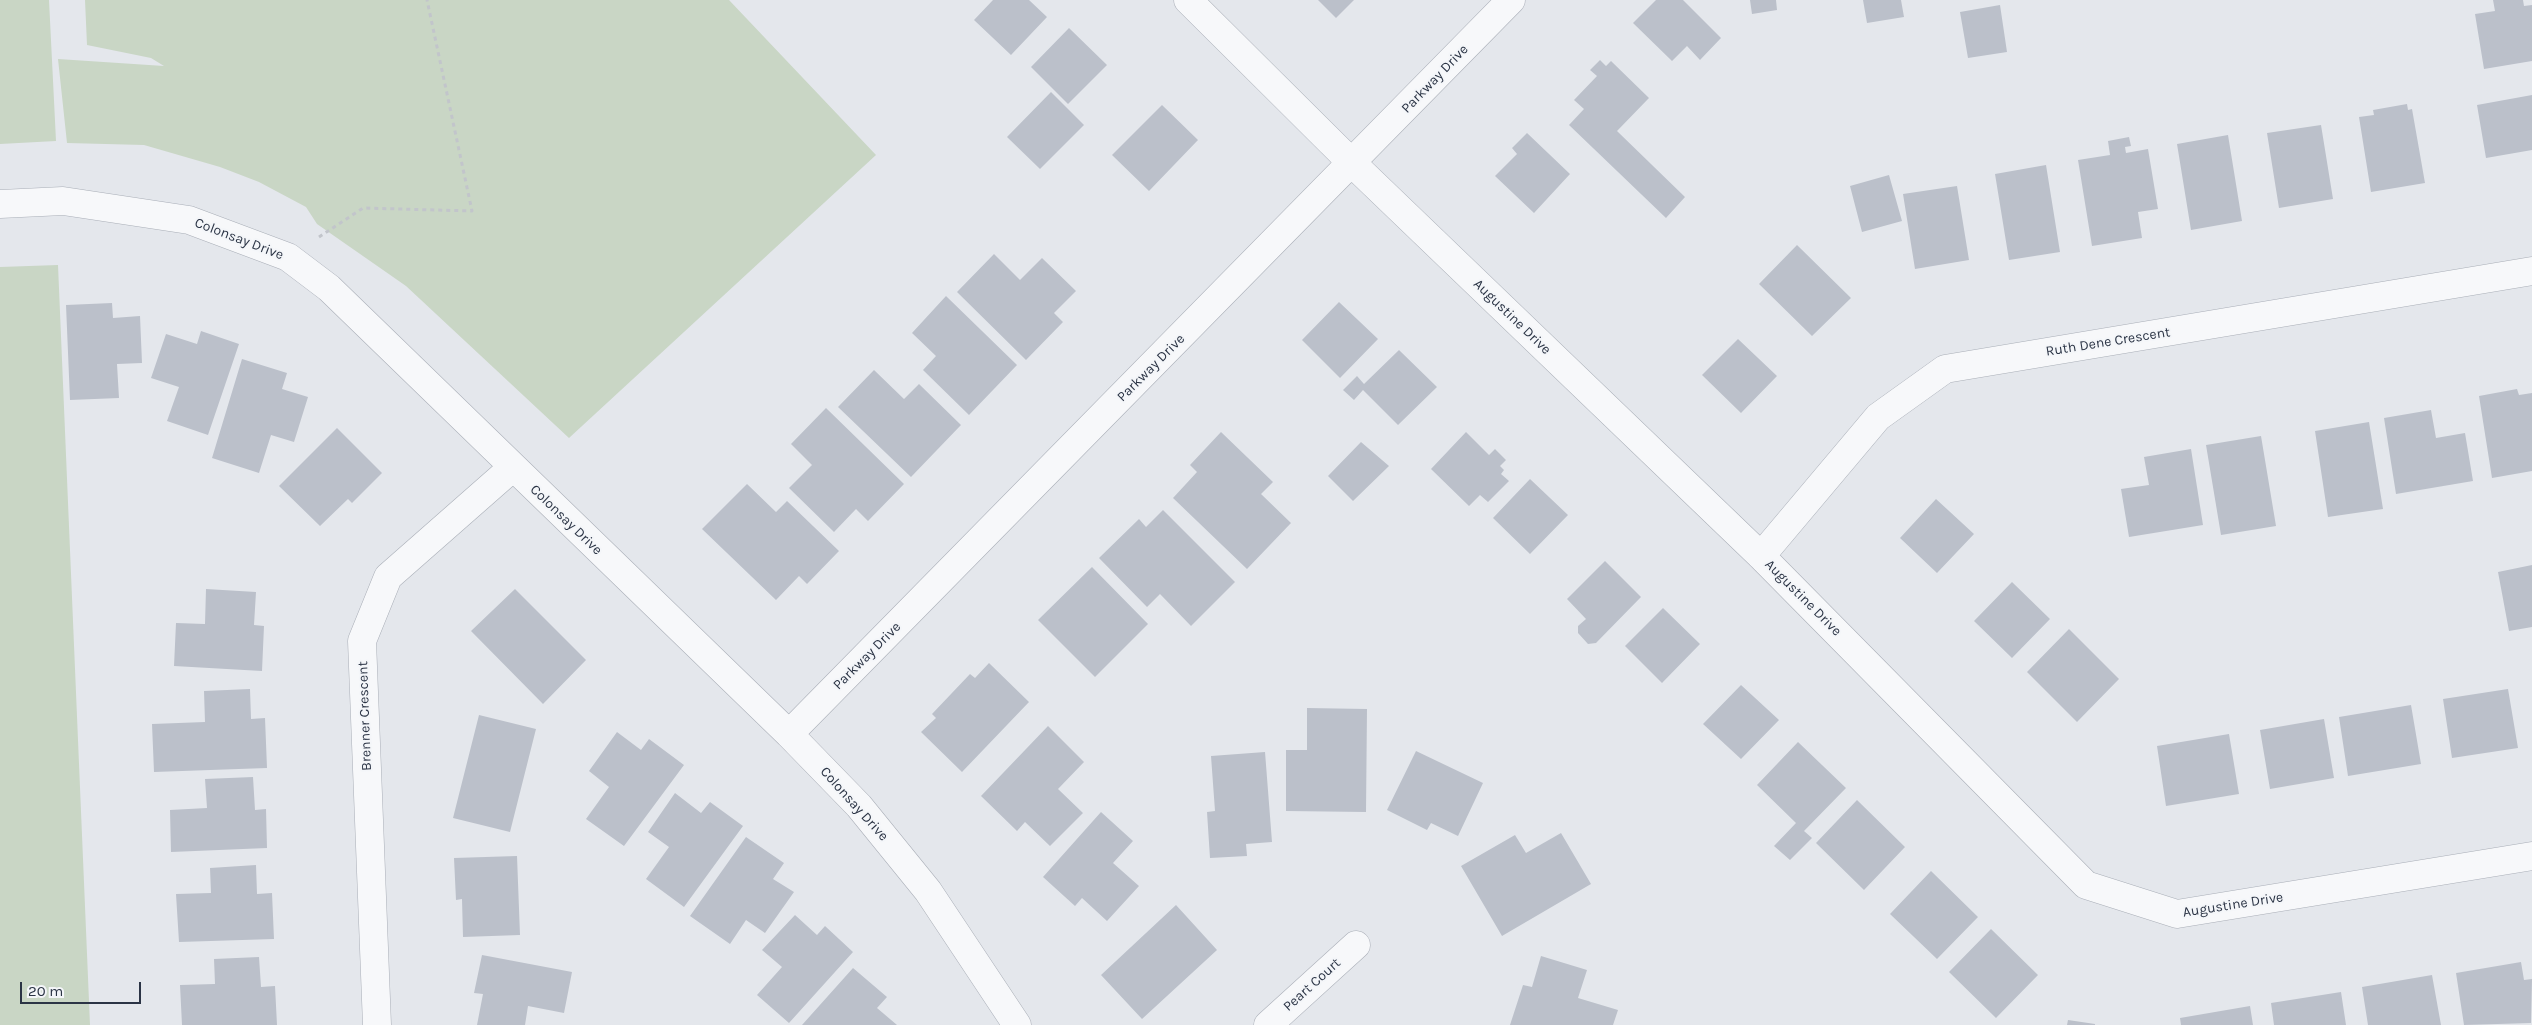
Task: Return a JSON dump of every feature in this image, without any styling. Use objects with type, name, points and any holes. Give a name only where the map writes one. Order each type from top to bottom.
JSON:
[{"type":"street","name":"Augustine Drive","points":[[1188,0],[1352,163],[1762,556],[2086,885],[2177,914],[2532,856]]},
{"type":"street","name":"Parkway Drive","points":[[790,734],[1511,0]]},
{"type":"street","name":"Colonsay Drive","points":[[0,204],[63,201],[189,220],[288,257],[329,288],[512,468],[790,734],[858,806],[928,891],[1017,1025]]},
{"type":"street","name":"Ruth Dene Crescent","points":[[1762,556],[1878,417],[1946,368],[2532,271]]},
{"type":"street","name":"Brenner Crescent","points":[[376,1025],[362,641],[388,577],[512,468]]},
{"type":"street","name":"Peart Court","points":[[1268,1025],[1356,945]]},
{"type":"path","points":[[288,257],[364,208],[472,211],[427,0]]},
{"type":"green space","points":[[0,0],[49,0],[56,141],[0,144]]},
{"type":"green space","points":[[85,0],[729,0],[876,155],[569,438],[406,286],[317,224],[306,207],[259,182],[220,167],[144,145],[67,143],[58,59],[164,66],[151,58],[87,45]]},
{"type":"green space","points":[[58,265],[90,1025],[0,1025],[0,267]]},
{"type":"building","points":[[993,0],[1029,0],[1047,17],[1011,55],[974,20]]},
{"type":"building","points":[[1318,0],[1354,0],[1336,18]]},
{"type":"building","points":[[1656,0],[1683,0],[1721,38],[1700,60],[1687,46],[1672,61],[1633,23]]},
{"type":"building","points":[[1750,0],[1776,0],[1777,10],[1752,14]]},
{"type":"building","points":[[1863,0],[1901,0],[1904,17],[1867,23]]},
{"type":"building","points":[[2493,0],[2523,0],[2524,6],[2532,5],[2532,61],[2484,69],[2475,14],[2495,11]]},
{"type":"building","points":[[2000,5],[2007,52],[1968,58],[1960,12]]},
{"type":"building","points":[[1069,28],[1107,65],[1068,104],[1031,67]]},
{"type":"building","points":[[1600,60],[1606,66],[1611,61],[1649,98],[1617,131],[1685,197],[1666,218],[1569,125],[1584,109],[1574,100],[1597,76],[1590,70]]},
{"type":"building","points":[[1051,92],[1084,125],[1040,169],[1007,137]]},
{"type":"building","points":[[2532,95],[2532,150],[2486,158],[2477,105]]},
{"type":"building","points":[[2407,104],[2408,110],[2412,109],[2425,183],[2371,192],[2359,117],[2374,115],[2373,110]]},
{"type":"building","points":[[1162,105],[1198,140],[1149,191],[1112,155]]},
{"type":"building","points":[[2321,125],[2333,199],[2279,208],[2267,133]]},
{"type":"building","points":[[1527,133],[1570,174],[1534,213],[1495,176],[1517,154],[1512,148]]},
{"type":"building","points":[[2228,135],[2242,221],[2191,230],[2177,144]]},
{"type":"building","points":[[2129,137],[2131,146],[2125,147],[2126,153],[2148,149],[2158,209],[2138,212],[2142,238],[2092,246],[2078,160],[2110,155],[2108,141]]},
{"type":"building","points":[[2046,165],[2060,252],[2009,260],[1995,174]]},
{"type":"building","points":[[1889,175],[1902,221],[1862,232],[1850,186]]},
{"type":"building","points":[[1957,186],[1969,260],[1915,269],[1903,194]]},
{"type":"building","points":[[1797,245],[1851,298],[1812,336],[1759,284]]},
{"type":"building","points":[[994,254],[1020,280],[1042,258],[1076,291],[1054,313],[1063,322],[1026,360],[957,292]]},
{"type":"building","points":[[946,296],[1017,365],[969,415],[923,370],[936,356],[912,333]]},
{"type":"building","points":[[1339,302],[1378,339],[1340,378],[1302,340]]},
{"type":"building","points":[[112,303],[113,318],[140,316],[142,363],[117,364],[119,398],[70,400],[66,305]]},
{"type":"building","points":[[201,331],[239,344],[208,435],[167,421],[179,387],[151,378],[166,334],[197,344]]},
{"type":"building","points":[[1738,339],[1777,376],[1741,413],[1702,375]]},
{"type":"building","points":[[1399,350],[1437,387],[1398,425],[1363,390],[1354,400],[1343,390],[1357,376],[1364,384]]},
{"type":"building","points":[[242,359],[287,373],[282,389],[308,397],[294,442],[271,435],[259,473],[212,458]]},
{"type":"building","points":[[874,370],[904,399],[919,384],[961,425],[911,477],[838,407]]},
{"type":"building","points":[[2517,389],[2519,395],[2532,393],[2532,471],[2492,478],[2479,396]]},
{"type":"building","points":[[826,408],[904,484],[868,521],[856,509],[834,532],[789,488],[812,465],[791,444]]},
{"type":"building","points":[[2431,410],[2436,438],[2465,433],[2473,481],[2396,494],[2384,418]]},
{"type":"building","points":[[2369,422],[2383,509],[2328,517],[2315,431]]},
{"type":"building","points":[[337,428],[382,473],[352,503],[348,499],[320,526],[279,486]]},
{"type":"building","points":[[1221,432],[1273,482],[1261,494],[1291,523],[1247,569],[1173,498],[1197,472],[1190,465]]},
{"type":"building","points":[[1466,432],[1489,455],[1495,449],[1506,460],[1500,466],[1504,470],[1501,474],[1509,481],[1488,502],[1480,495],[1469,506],[1431,469]]},
{"type":"building","points":[[2261,436],[2276,526],[2221,535],[2206,445]]},
{"type":"building","points":[[1361,442],[1389,466],[1353,501],[1328,476]]},
{"type":"building","points":[[2191,449],[2203,525],[2129,537],[2121,489],[2149,485],[2144,457]]},
{"type":"building","points":[[1530,479],[1568,515],[1530,554],[1493,518]]},
{"type":"building","points":[[747,484],[776,512],[787,501],[839,551],[807,584],[799,576],[776,600],[702,529]]},
{"type":"building","points":[[1936,499],[1974,534],[1937,573],[1900,538]]},
{"type":"building","points":[[1163,510],[1235,582],[1191,626],[1160,594],[1147,607],[1099,558],[1139,519],[1146,527]]},
{"type":"building","points":[[1605,561],[1641,597],[1596,643],[1588,644],[1578,633],[1578,626],[1586,619],[1567,599]]},
{"type":"building","points":[[2532,565],[2532,627],[2509,631],[2498,572]]},
{"type":"building","points":[[1092,567],[1148,624],[1095,677],[1038,620]]},
{"type":"building","points":[[2012,582],[2050,619],[2012,658],[1974,621]]},
{"type":"building","points":[[206,589],[256,592],[254,625],[264,626],[262,671],[174,666],[176,623],[205,624]]},
{"type":"building","points":[[515,589],[586,660],[543,704],[471,631]]},
{"type":"building","points":[[1663,608],[1700,644],[1662,683],[1625,646]]},
{"type":"building","points":[[2069,629],[2119,679],[2077,722],[2027,672]]},
{"type":"building","points":[[989,663],[1029,702],[962,772],[921,732],[936,718],[932,714],[970,674],[975,678]]},
{"type":"building","points":[[1741,685],[1779,720],[1741,759],[1703,724]]},
{"type":"building","points":[[250,689],[251,719],[265,718],[267,768],[154,772],[152,724],[205,722],[204,691]]},
{"type":"building","points":[[2508,689],[2518,748],[2452,758],[2443,699]]},
{"type":"building","points":[[2411,705],[2421,764],[2348,776],[2339,717]]},
{"type":"building","points":[[1307,708],[1367,709],[1366,812],[1286,811],[1286,750],[1307,750]]},
{"type":"building","points":[[479,715],[536,729],[510,832],[453,818]]},
{"type":"building","points":[[2324,719],[2334,778],[2270,789],[2260,730]]},
{"type":"building","points":[[1048,726],[1084,762],[1058,789],[1083,813],[1050,846],[1025,822],[1017,831],[981,796]]},
{"type":"building","points":[[617,732],[641,750],[649,739],[684,765],[624,846],[586,819],[609,787],[589,771]]},
{"type":"building","points":[[2229,734],[2239,794],[2166,806],[2157,746]]},
{"type":"building","points":[[1798,742],[1846,788],[1804,831],[1812,838],[1790,860],[1774,846],[1796,823],[1757,785]]},
{"type":"building","points":[[1416,751],[1483,783],[1458,836],[1431,823],[1427,830],[1387,810]]},
{"type":"building","points":[[1265,752],[1272,842],[1246,844],[1247,856],[1210,858],[1207,812],[1215,811],[1211,756]]},
{"type":"building","points":[[253,777],[255,810],[266,809],[267,848],[171,852],[170,810],[207,808],[205,779]]},
{"type":"building","points":[[675,793],[701,813],[710,802],[743,826],[684,907],[646,879],[669,847],[648,832]]},
{"type":"building","points":[[1857,800],[1905,847],[1864,890],[1816,843]]},
{"type":"building","points":[[1101,812],[1133,841],[1113,863],[1139,886],[1107,921],[1082,898],[1075,906],[1043,877]]},
{"type":"building","points":[[1561,833],[1591,884],[1502,936],[1461,866],[1515,835],[1526,853]]},
{"type":"building","points":[[746,837],[784,863],[773,879],[794,892],[765,933],[746,920],[730,944],[690,916]]},
{"type":"building","points":[[517,856],[520,935],[463,937],[462,899],[456,900],[454,858]]},
{"type":"building","points":[[256,865],[257,894],[272,893],[274,939],[179,942],[176,894],[211,893],[210,868]]},
{"type":"building","points":[[1931,871],[1978,917],[1937,959],[1890,914]]},
{"type":"building","points":[[1176,905],[1217,950],[1142,1019],[1101,975]]},
{"type":"building","points":[[795,915],[817,935],[825,926],[853,952],[789,1023],[757,995],[782,967],[762,950]]},
{"type":"building","points":[[1991,929],[2038,975],[1996,1018],[1949,972]]},
{"type":"building","points":[[482,955],[572,972],[564,1013],[528,1006],[525,1025],[477,1025],[483,994],[474,993]]},
{"type":"building","points":[[1541,956],[1587,970],[1578,998],[1618,1010],[1613,1025],[1510,1025],[1523,985],[1532,987]]},
{"type":"building","points":[[259,957],[261,987],[275,986],[277,1025],[182,1025],[180,985],[215,984],[214,959]]},
{"type":"building","points":[[2521,962],[2524,980],[2532,979],[2531,1023],[2464,1025],[2456,973]]},
{"type":"building","points":[[853,968],[887,997],[877,1008],[897,1025],[802,1025]]},
{"type":"building","points":[[2432,975],[2441,1025],[2368,1025],[2362,987]]},
{"type":"building","points":[[2341,992],[2346,1025],[2274,1025],[2271,1003]]},
{"type":"building","points":[[2250,1006],[2253,1025],[2181,1025],[2180,1018]]},
{"type":"building","points":[[2068,1020],[2095,1024],[2095,1025],[2067,1025]]}]
